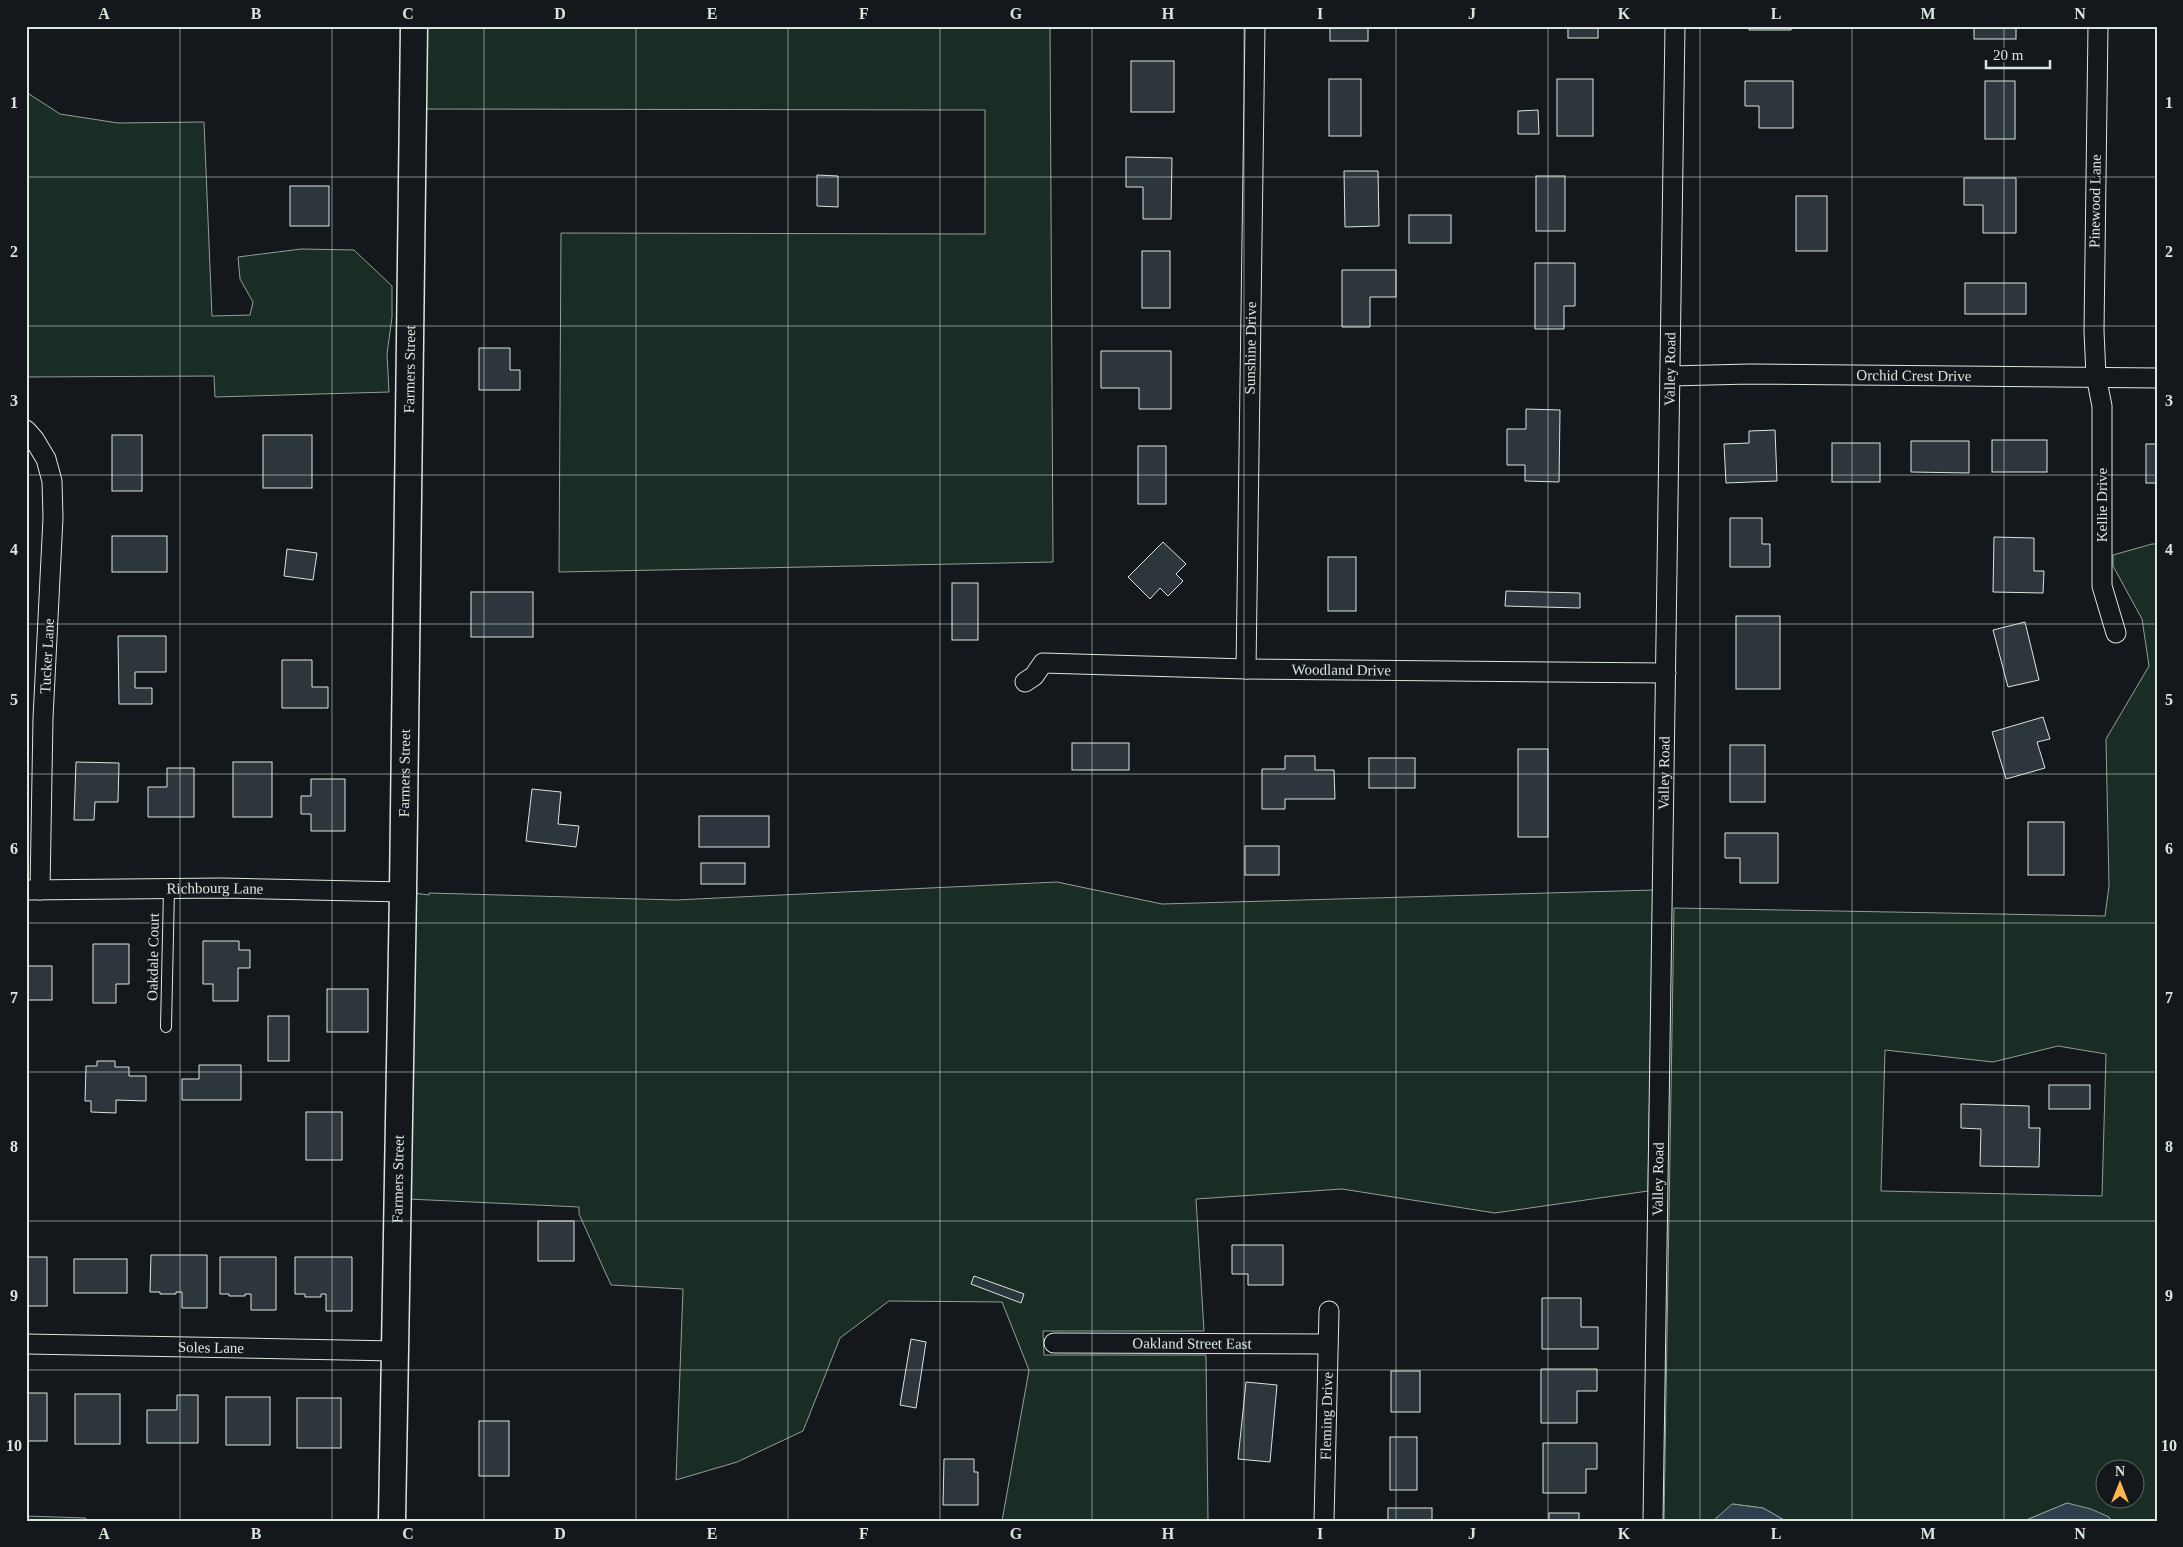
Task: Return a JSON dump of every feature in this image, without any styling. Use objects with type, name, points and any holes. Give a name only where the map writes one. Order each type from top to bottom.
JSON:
[{"type":"street","name":"Farmers Street","points":[[392,1521],[403,892],[414,26]]},
{"type":"street","name":"Sunshine Drive","points":[[1246,669],[1255,26]]},
{"type":"street","name":"Valley Road","points":[[1653,1521],[1676,26]]},
{"type":"street","name":"Pinewood Lane","points":[[2096,376],[2094,331],[2098,26]]},
{"type":"street","name":"Orchid Crest Drive","points":[[1670,376],[1750,374],[2157,378]]},
{"type":"street","name":"Kellie Drive","points":[[2096,376],[2102,406],[2102,586],[2116,633]]},
{"type":"street","name":"Tucker Lane","points":[[26,430],[46,459],[52,481],[53,518],[44,718],[33,890]]},
{"type":"street","name":"Woodland Drive","points":[[1025,682],[1034,676],[1043,663],[1054,662],[1082,666],[1246,669],[1666,673]]},
{"type":"street","name":"Richbourg Lane","points":[[33,890],[169,889],[403,892]]},
{"type":"street","name":"Fleming Drive","points":[[1324,1521],[1329,1312]]},
{"type":"street","name":"Oakland Street East","points":[[1054,1343],[1328,1344]]},
{"type":"street","name":"Soles Lane","points":[[26,1344],[395,1351]]},
{"type":"lane","name":"Oakdale Court","points":[[166,1026],[169,889]]},
{"type":"green space","points":[[425,26],[1050,26],[1053,562],[559,572],[561,233],[985,234],[985,110],[424,109]]},
{"type":"green space","points":[[26,92],[60,114],[118,123],[204,122],[212,316],[250,315],[253,302],[240,279],[238,257],[301,249],[354,250],[392,286],[392,317],[387,354],[389,392],[215,397],[214,376],[26,377]]},
{"type":"green space","points":[[2157,544],[2157,1521],[2111,1521],[2109,1517],[2067,1503],[2024,1521],[1786,1521],[1763,1508],[1733,1504],[1713,1521],[1664,1521],[1674,908],[2105,916],[2109,886],[2106,739],[2149,666],[2142,619],[2113,566],[2113,555]],"holes":[[[2058,1046],[2106,1054],[2102,1196],[1881,1191],[1885,1050],[1993,1062]]]},
{"type":"green space","points":[[1057,882],[1162,904],[1653,890],[1648,1191],[1495,1213],[1342,1189],[1196,1199],[1204,1331],[1043,1331],[1044,1355],[1206,1355],[1208,1521],[1002,1521],[1029,1370],[1002,1302],[889,1301],[840,1338],[803,1431],[737,1462],[676,1480],[683,1289],[611,1285],[579,1214],[579,1207],[408,1199],[414,893],[429,895],[429,893],[675,900]]},
{"type":"green space","points":[[26,1516],[85,1518],[89,1521],[26,1521]]},
{"type":"water","points":[[2067,1503],[2091,1509],[2109,1517],[2111,1521],[2024,1521]]},
{"type":"water","points":[[1732,1504],[1763,1508],[1786,1521],[1713,1521]]},
{"type":"building","points":[[1330,26],[1368,26],[1368,41],[1330,41]]},
{"type":"building","points":[[1568,26],[1598,26],[1598,38],[1568,38]]},
{"type":"building","points":[[1749,26],[1792,26],[1791,30],[1749,30]]},
{"type":"building","points":[[1974,26],[2016,26],[2016,39],[1974,39]]},
{"type":"building","points":[[1131,61],[1174,61],[1174,112],[1131,112]]},
{"type":"building","points":[[1329,79],[1361,79],[1361,136],[1329,136]]},
{"type":"building","points":[[1557,79],[1593,79],[1593,136],[1557,136]]},
{"type":"building","points":[[1745,81],[1793,81],[1793,128],[1759,128],[1759,106],[1745,106]]},
{"type":"building","points":[[1985,81],[2015,81],[2015,139],[1985,139]]},
{"type":"building","points":[[1538,110],[1539,134],[1518,134],[1518,111]]},
{"type":"building","points":[[1126,157],[1172,158],[1171,219],[1143,219],[1143,187],[1126,187]]},
{"type":"building","points":[[1344,171],[1378,171],[1379,226],[1345,227]]},
{"type":"building","points":[[817,175],[838,176],[838,207],[817,206]]},
{"type":"building","points":[[1536,176],[1565,176],[1565,231],[1536,231]]},
{"type":"building","points":[[1964,178],[2016,178],[2016,233],[1983,233],[1983,205],[1964,205]]},
{"type":"building","points":[[290,186],[329,186],[329,226],[290,226]]},
{"type":"building","points":[[1796,196],[1827,196],[1827,251],[1796,251]]},
{"type":"building","points":[[1409,215],[1451,215],[1451,243],[1409,243]]},
{"type":"building","points":[[1142,251],[1170,251],[1170,308],[1142,308]]},
{"type":"building","points":[[1535,263],[1575,263],[1575,306],[1564,306],[1564,329],[1535,329]]},
{"type":"building","points":[[1342,270],[1396,270],[1396,297],[1370,297],[1370,327],[1342,327]]},
{"type":"building","points":[[1965,283],[2026,283],[2026,314],[1965,314]]},
{"type":"building","points":[[479,348],[510,348],[510,370],[520,370],[520,390],[479,390]]},
{"type":"building","points":[[1101,351],[1171,351],[1171,409],[1139,409],[1139,388],[1101,388]]},
{"type":"building","points":[[1526,409],[1560,410],[1559,482],[1525,481],[1525,465],[1507,465],[1507,429],[1526,429]]},
{"type":"building","points":[[1775,430],[1777,481],[1726,483],[1724,444],[1749,443],[1749,431]]},
{"type":"building","points":[[112,435],[142,435],[142,491],[112,491]]},
{"type":"building","points":[[263,435],[312,435],[312,488],[263,488]]},
{"type":"building","points":[[1992,440],[2047,440],[2047,472],[1992,472]]},
{"type":"building","points":[[1911,441],[1969,441],[1969,473],[1911,472]]},
{"type":"building","points":[[1832,443],[1880,443],[1880,482],[1832,482]]},
{"type":"building","points":[[2146,444],[2157,444],[2157,483],[2146,483]]},
{"type":"building","points":[[1138,446],[1166,446],[1166,504],[1138,504]]},
{"type":"building","points":[[1730,518],[1762,518],[1762,544],[1770,544],[1770,567],[1730,567]]},
{"type":"building","points":[[112,536],[167,536],[167,572],[112,572]]},
{"type":"building","points":[[1994,537],[2034,538],[2034,571],[2044,571],[2043,593],[1993,592]]},
{"type":"building","points":[[1163,542],[1186,564],[1176,574],[1183,581],[1168,596],[1160,588],[1150,599],[1128,577]]},
{"type":"building","points":[[287,549],[317,553],[313,580],[284,576]]},
{"type":"building","points":[[1328,557],[1356,557],[1356,611],[1328,611]]},
{"type":"building","points":[[952,583],[978,583],[978,640],[952,640]]},
{"type":"building","points":[[1506,591],[1580,593],[1580,608],[1505,606]]},
{"type":"building","points":[[471,592],[533,592],[533,637],[471,637]]},
{"type":"building","points":[[1736,616],[1780,616],[1780,689],[1736,689]]},
{"type":"building","points":[[2025,622],[2039,680],[2008,687],[1993,630]]},
{"type":"building","points":[[118,636],[166,636],[166,672],[135,672],[135,688],[152,688],[152,704],[119,704]]},
{"type":"building","points":[[282,660],[312,660],[312,687],[328,687],[328,708],[282,708]]},
{"type":"building","points":[[2043,717],[2050,739],[2037,742],[2045,768],[2006,779],[1992,732]]},
{"type":"building","points":[[1072,743],[1129,743],[1129,770],[1072,770]]},
{"type":"building","points":[[1730,745],[1765,745],[1765,802],[1730,802]]},
{"type":"building","points":[[1518,749],[1548,749],[1548,837],[1518,837]]},
{"type":"building","points":[[1285,756],[1315,756],[1315,770],[1334,770],[1335,799],[1285,799],[1285,809],[1262,809],[1262,769],[1285,769]]},
{"type":"building","points":[[1369,758],[1415,758],[1415,788],[1369,788]]},
{"type":"building","points":[[76,762],[119,763],[118,802],[95,802],[94,820],[74,820]]},
{"type":"building","points":[[233,762],[272,762],[272,817],[233,817]]},
{"type":"building","points":[[167,768],[194,768],[194,817],[148,817],[148,787],[167,787]]},
{"type":"building","points":[[311,779],[345,779],[345,831],[311,831],[311,814],[301,814],[301,796],[311,796]]},
{"type":"building","points":[[532,789],[561,792],[558,824],[579,826],[576,847],[526,841]]},
{"type":"building","points":[[699,816],[769,816],[769,847],[699,847]]},
{"type":"building","points":[[2028,822],[2064,822],[2064,875],[2028,875]]},
{"type":"building","points":[[1725,833],[1778,833],[1778,883],[1740,883],[1740,858],[1725,858]]},
{"type":"building","points":[[1245,846],[1279,846],[1279,875],[1245,875]]},
{"type":"building","points":[[701,863],[745,863],[745,884],[701,884]]},
{"type":"building","points":[[203,941],[239,941],[239,950],[250,950],[250,968],[238,968],[238,1001],[213,1001],[213,984],[203,984]]},
{"type":"building","points":[[93,944],[129,944],[129,984],[116,984],[116,1003],[93,1003]]},
{"type":"building","points":[[26,966],[52,966],[52,1000],[26,1000]]},
{"type":"building","points":[[327,989],[368,989],[368,1032],[327,1032]]},
{"type":"building","points":[[268,1016],[289,1016],[289,1061],[268,1061]]},
{"type":"building","points":[[97,1061],[115,1061],[115,1067],[129,1067],[129,1076],[146,1076],[146,1101],[116,1100],[116,1113],[91,1112],[91,1101],[85,1101],[86,1066],[97,1066]]},
{"type":"building","points":[[199,1065],[241,1065],[241,1100],[182,1100],[182,1079],[199,1079]]},
{"type":"building","points":[[2049,1085],[2090,1085],[2090,1109],[2049,1109]]},
{"type":"building","points":[[1961,1104],[2029,1106],[2029,1128],[2040,1128],[2039,1167],[1980,1166],[1981,1129],[1961,1128]]},
{"type":"building","points":[[306,1112],[342,1112],[342,1160],[306,1160]]},
{"type":"building","points":[[538,1221],[574,1221],[574,1261],[538,1261]]},
{"type":"building","points":[[1232,1245],[1283,1245],[1283,1285],[1248,1285],[1248,1274],[1232,1274]]},
{"type":"building","points":[[151,1255],[207,1255],[207,1308],[182,1308],[182,1292],[160,1294],[160,1292],[150,1292]]},
{"type":"building","points":[[26,1257],[47,1257],[47,1306],[26,1306]]},
{"type":"building","points":[[220,1257],[276,1257],[276,1310],[251,1310],[251,1294],[229,1296],[229,1294],[220,1294]]},
{"type":"building","points":[[295,1257],[352,1257],[352,1311],[326,1311],[326,1294],[321,1294],[321,1297],[305,1297],[305,1294],[295,1294]]},
{"type":"building","points":[[74,1259],[127,1259],[127,1293],[74,1293]]},
{"type":"building","points":[[974,1276],[1024,1294],[1021,1303],[971,1284]]},
{"type":"building","points":[[1542,1298],[1581,1298],[1581,1327],[1598,1327],[1598,1349],[1542,1349]]},
{"type":"building","points":[[911,1339],[926,1342],[916,1408],[900,1405]]},
{"type":"building","points":[[1541,1369],[1597,1369],[1597,1391],[1577,1391],[1577,1423],[1541,1423]]},
{"type":"building","points":[[1391,1371],[1420,1371],[1420,1412],[1391,1412]]},
{"type":"building","points":[[1246,1382],[1277,1385],[1270,1462],[1238,1459]]},
{"type":"building","points":[[26,1393],[47,1393],[47,1441],[26,1441]]},
{"type":"building","points":[[75,1394],[120,1394],[120,1444],[75,1444]]},
{"type":"building","points":[[177,1395],[198,1395],[198,1443],[147,1443],[147,1410],[177,1410]]},
{"type":"building","points":[[226,1397],[270,1397],[270,1445],[226,1445]]},
{"type":"building","points":[[297,1398],[341,1398],[341,1448],[297,1448]]},
{"type":"building","points":[[479,1421],[509,1421],[509,1476],[479,1476]]},
{"type":"building","points":[[1390,1437],[1417,1437],[1417,1490],[1390,1490]]},
{"type":"building","points":[[1543,1443],[1597,1443],[1597,1469],[1586,1469],[1586,1493],[1543,1493]]},
{"type":"building","points":[[944,1459],[974,1459],[974,1472],[978,1472],[978,1505],[943,1505]]},
{"type":"building","points":[[1388,1508],[1432,1508],[1432,1521],[1388,1521]]},
{"type":"building","points":[[1549,1513],[1579,1513],[1579,1521],[1549,1521]]}]
